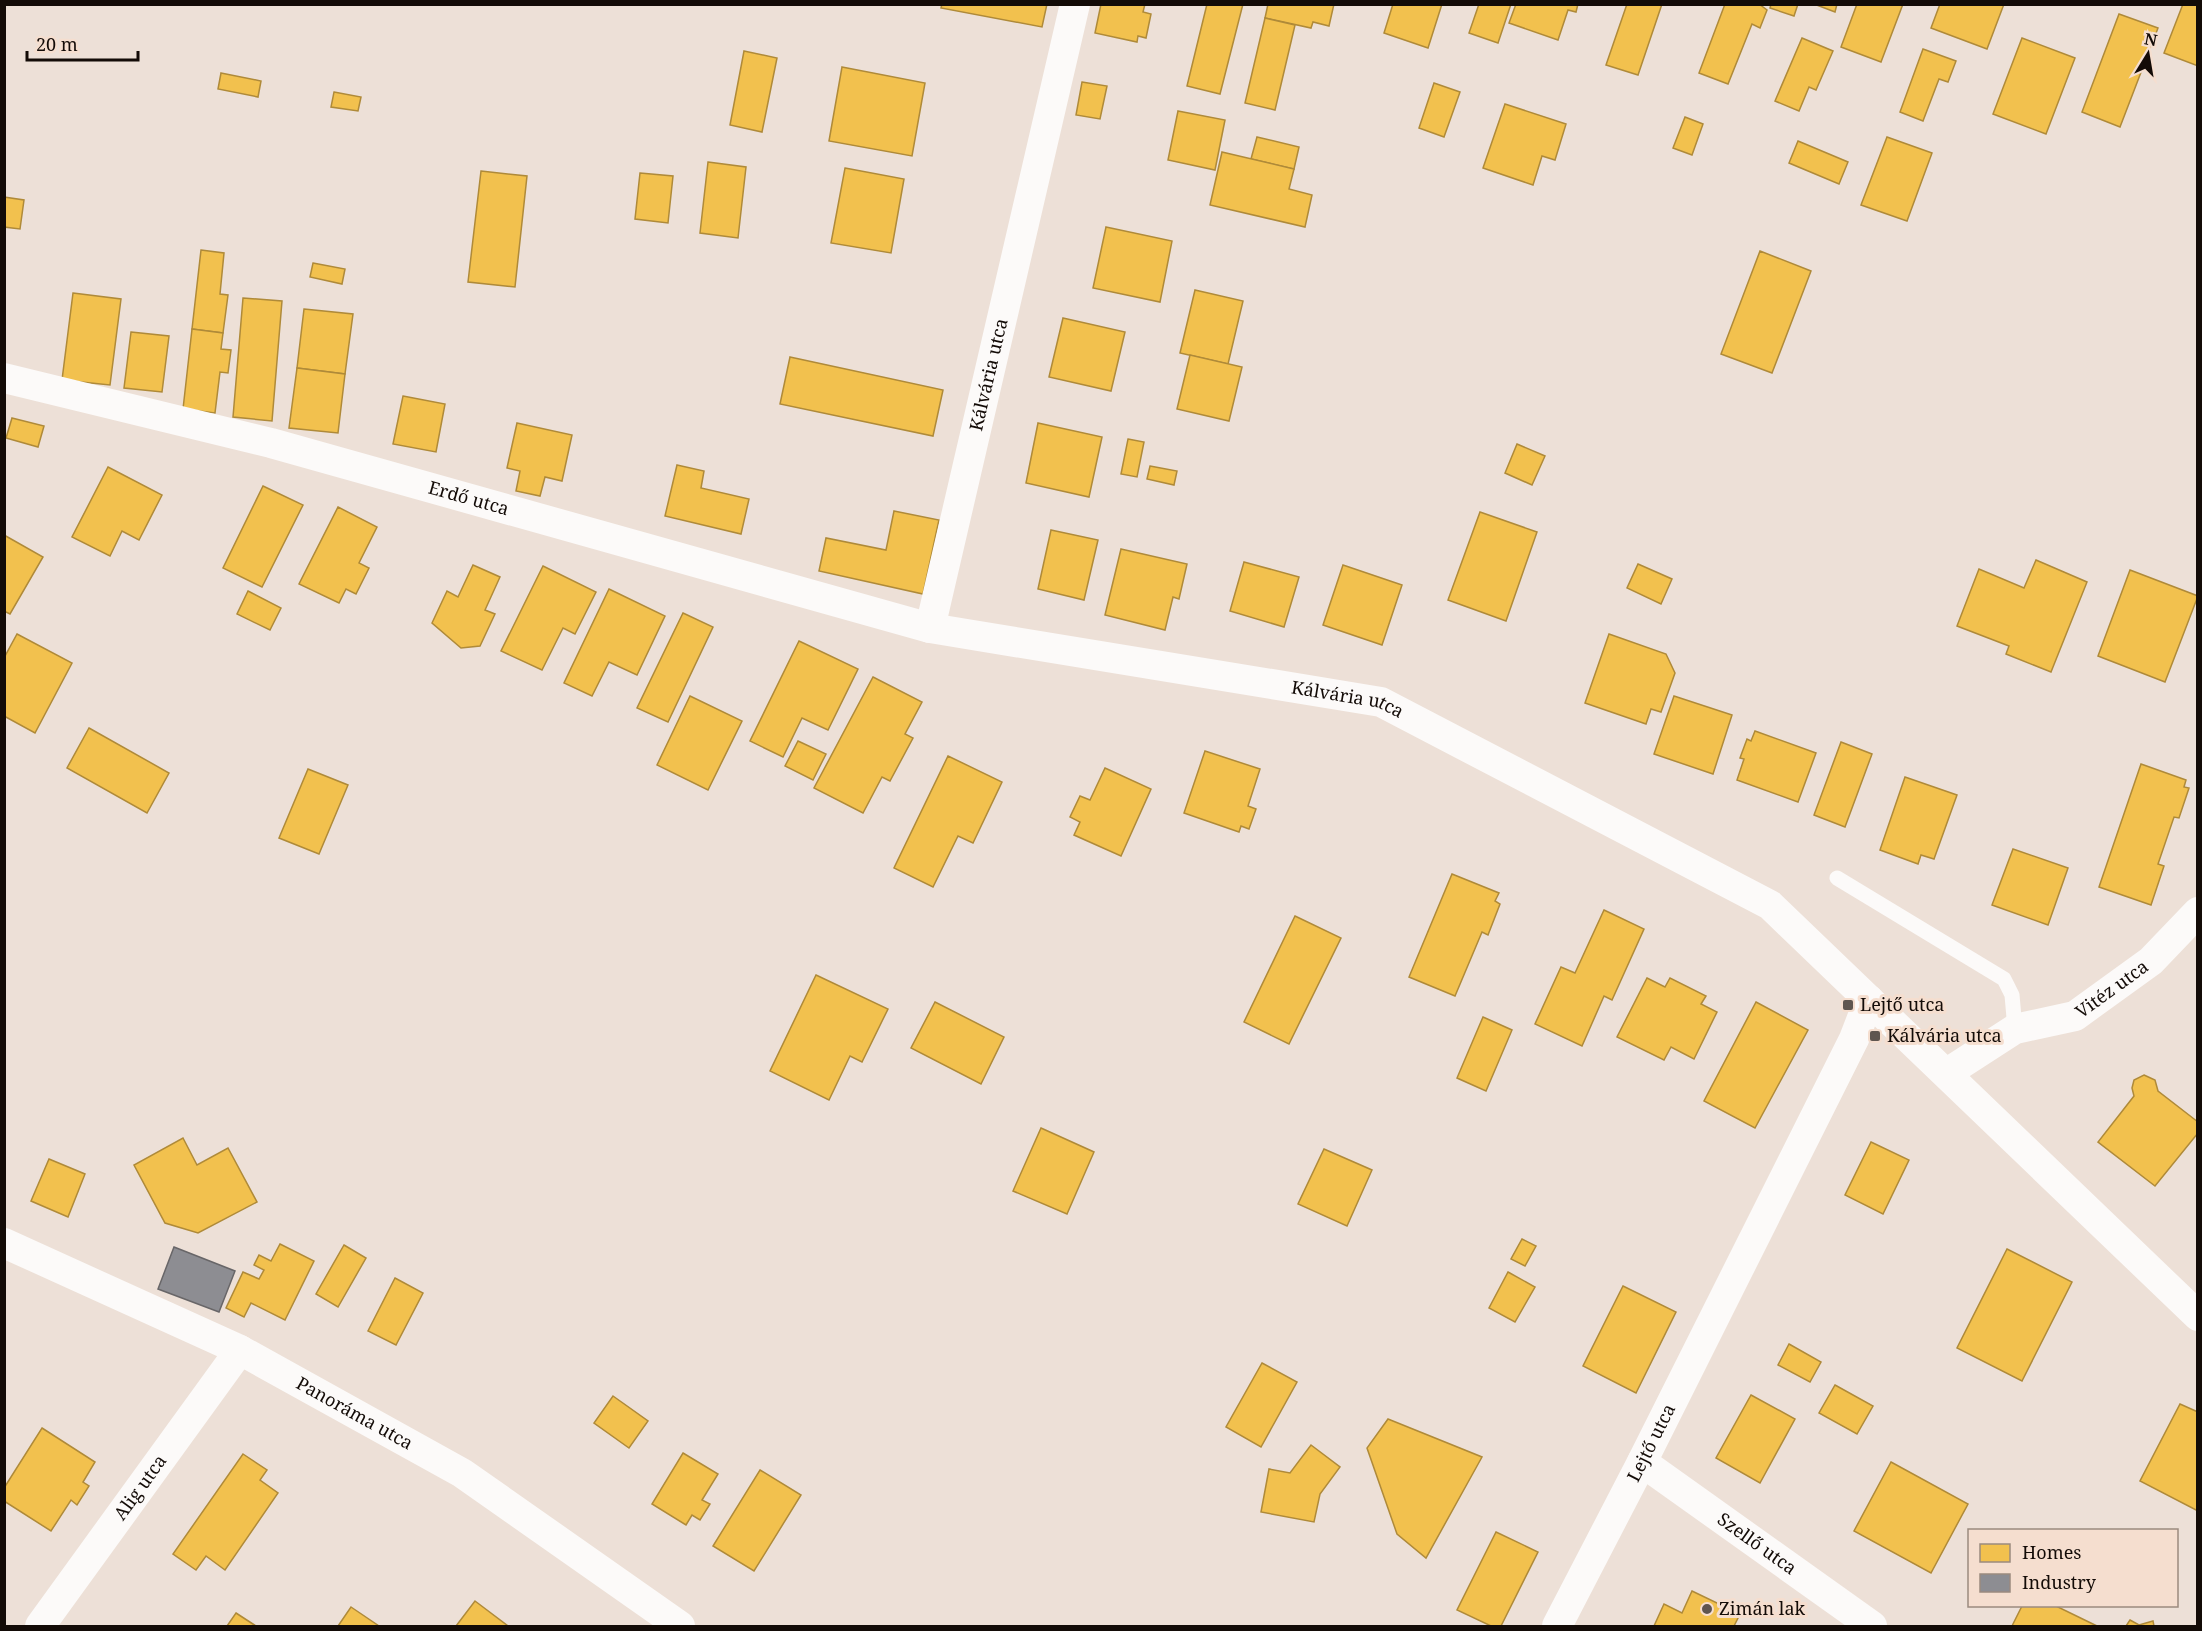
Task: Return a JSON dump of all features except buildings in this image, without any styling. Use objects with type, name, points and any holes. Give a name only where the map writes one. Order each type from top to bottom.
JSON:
[{"type":"street","name":"Kálvária utca","points":[[1075,4],[930,628],[1381,702],[1770,905],[2198,1316]]},
{"type":"street","name":"Erdő utca","points":[[4,378],[271,444],[930,628]]},
{"type":"street","name":"Vitéz utca","points":[[1947,1073],[2015,1029],[2075,1016],[2151,962],[2198,912]]},
{"type":"street","name":"Lejtő utca","points":[[1557,1626],[1642,1462],[1854,1039],[1869,1000]]},
{"type":"street","name":"Panoráma utca","points":[[4,1243],[240,1350],[462,1473],[680,1626]]},
{"type":"street","name":"Alig utca","points":[[40,1626],[240,1350]]},
{"type":"street","name":"Szellő utca","points":[[1642,1462],[1872,1626]]},
{"type":"lane","points":[[1837,878],[2004,979],[2012,996],[2015,1029]]},
{"type":"place","name":"Lejtő utca","points":[[1848,1005]]},
{"type":"place","name":"Kálvária utca","points":[[1875,1036]]},
{"type":"place","name":"Zimán lak","points":[[1707,1609]]}]
